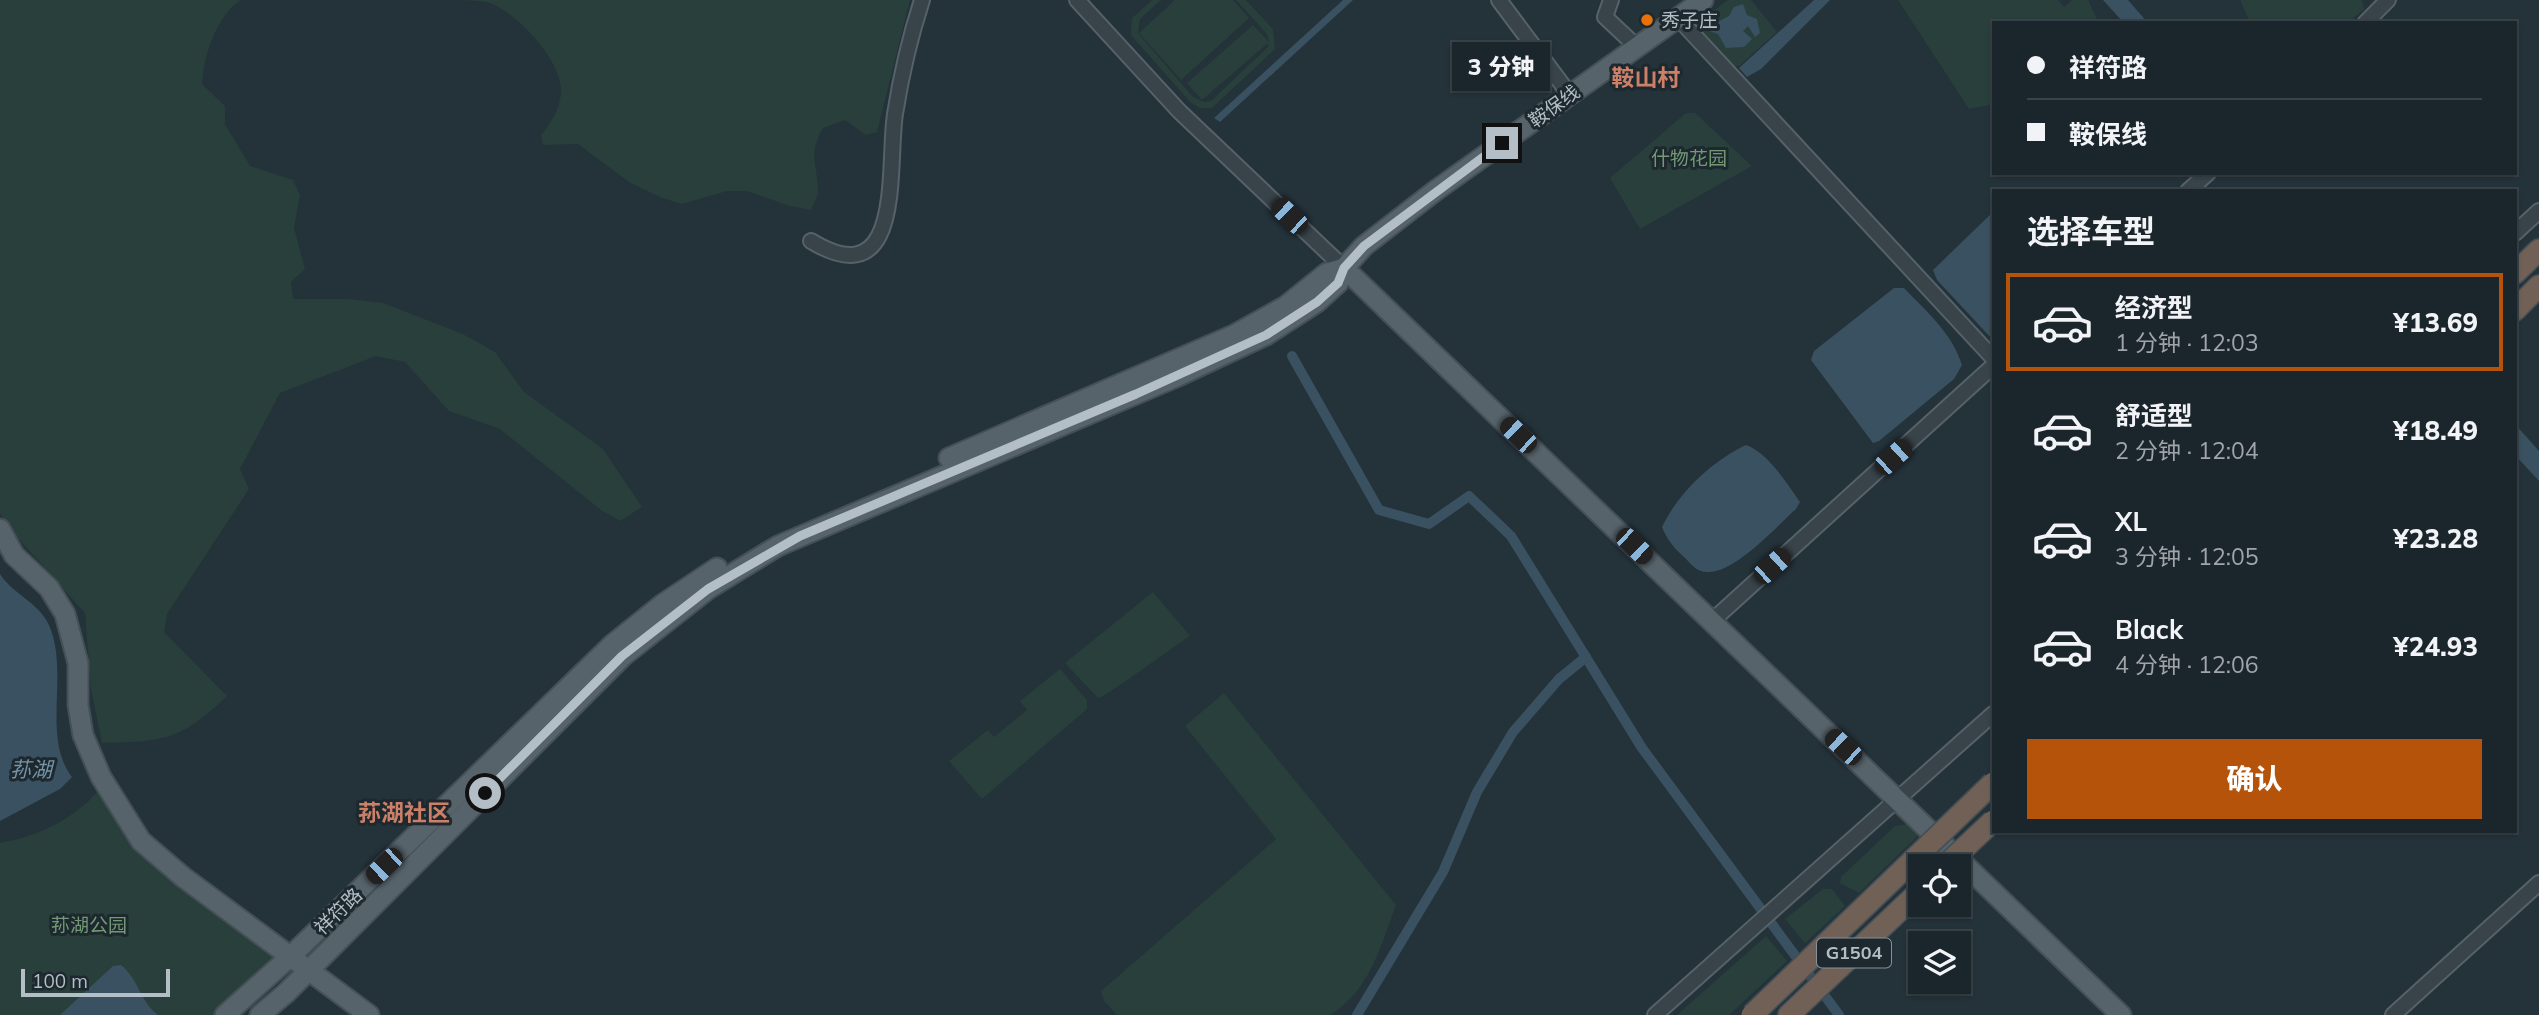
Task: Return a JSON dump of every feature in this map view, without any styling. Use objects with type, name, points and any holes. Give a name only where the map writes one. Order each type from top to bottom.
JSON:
[{"type":"highway","points":[[2517,308],[2539,286]]},
{"type":"highway","name":"G1504","points":[[1752,1015],[1992,784]]},
{"type":"highway","points":[[1958,854],[1992,822]]},
{"type":"highway","name":"G1504","points":[[1789,1015],[1908,902]]},
{"type":"main road","name":"鞍保线","points":[[1344,268],[1364,246],[1435,191],[1703,0]]},
{"type":"main road","points":[[1344,268],[2121,1015]]},
{"type":"main road","name":"祥符路","points":[[225,1015],[291,956],[612,645],[701,578],[769,536],[1234,335],[1286,306],[1327,273],[1344,268]]},
{"type":"main road","name":"祥符路","points":[[260,1015],[309,970],[622,656],[708,589],[800,536],[1129,398],[1258,339],[1317,302],[1338,283],[1344,268]]},
{"type":"main road","points":[[0,529],[14,555],[49,588],[65,614],[78,663],[78,705],[83,735],[101,778],[141,841],[183,877],[369,1015]]},
{"type":"street","points":[[811,241],[842,256],[855,255],[880,237],[887,220],[890,200],[895,116],[911,34],[922,0]]},
{"type":"street","points":[[1077,0],[1179,111],[1344,268]]},
{"type":"street","points":[[1499,0],[1570,95]]},
{"type":"street","points":[[1611,0],[1605,17],[1637,47]]},
{"type":"street","points":[[2367,21],[2386,1]]},
{"type":"street","points":[[1678,18],[1992,357]]},
{"type":"street","points":[[2190,189],[2206,175]]},
{"type":"street","points":[[2517,231],[2539,211]]},
{"type":"street","points":[[1712,621],[1992,367]]},
{"type":"street","points":[[1655,1015],[1992,715]]},
{"type":"street","points":[[2393,1015],[2539,883]]},
{"type":"green space","points":[[0,0],[241,0],[232,7],[218,26],[205,61],[202,84],[225,106],[225,124],[250,166],[293,180],[300,195],[294,228],[305,269],[291,282],[293,299],[348,299],[383,303],[463,334],[495,352],[524,392],[603,449],[642,507],[620,521],[601,510],[500,429],[449,411],[405,362],[376,356],[280,393],[240,469],[249,489],[167,614],[164,632],[227,696],[197,722],[170,736],[142,741],[102,743],[91,689],[85,613],[7,526],[0,513]]},
{"type":"green space","points":[[458,0],[910,0],[877,132],[866,135],[845,120],[823,128],[816,145],[814,159],[818,192],[811,210],[790,206],[747,191],[727,191],[682,204],[662,198],[629,182],[578,144],[543,145],[541,135],[554,115],[561,92],[560,80],[547,53],[525,28],[501,8],[486,2]]},
{"type":"green space","points":[[1152,0],[1161,0],[1140,19],[1138,33],[1193,97],[1204,102],[1211,101],[1268,47],[1268,43],[1202,100],[1187,83],[1253,25],[1269,42],[1267,34],[1236,0],[1246,0],[1273,29],[1275,49],[1212,108],[1200,108],[1190,102],[1131,35],[1132,18]]},
{"type":"green space","points":[[1175,0],[1233,0],[1249,18],[1181,80],[1139,33]]},
{"type":"green space","points":[[1728,0],[1751,0],[1777,32],[1739,66],[1730,67],[1693,26]]},
{"type":"green space","points":[[1898,0],[2058,0],[2064,7],[2072,0],[2088,0],[2098,21],[1992,21],[1992,104],[1969,109]]},
{"type":"green space","points":[[2240,0],[2362,0],[2364,9],[2350,21],[2249,21]]},
{"type":"green space","name":"什物花园","points":[[1686,113],[1695,113],[1752,166],[1640,229],[1610,178]]},
{"type":"green space","points":[[1153,592],[1190,636],[1098,698],[1065,663]]},
{"type":"green space","points":[[1060,669],[1087,700],[1087,709],[982,799],[949,761],[988,730],[994,737],[1027,710],[1020,701]]},
{"type":"green space","points":[[1224,693],[1396,905],[1365,980],[1344,1005],[1330,1015],[1117,1015],[1104,1001],[1101,991],[1276,839],[1185,726]]},
{"type":"green space","name":"荪湖公园","points":[[100,789],[135,848],[283,955],[216,1015],[0,1015],[0,843],[55,825],[79,809]]},
{"type":"green space","points":[[1908,824],[1919,835],[1859,893],[1840,883],[1841,877],[1895,826]]},
{"type":"green space","points":[[1823,889],[1832,889],[1845,906],[1805,943],[1785,919]]},
{"type":"green space","points":[[1766,936],[1787,961],[1729,1015],[1677,1015]]},
{"type":"water","points":[[1343,0],[1353,0],[1220,122],[1214,118]]},
{"type":"water","points":[[1814,0],[1830,0],[1761,69],[1747,77],[1739,68]]},
{"type":"water","points":[[2103,0],[2128,0],[2146,21],[2122,21]]},
{"type":"water","points":[[1743,4],[1747,15],[1757,19],[1760,33],[1755,37],[1748,26],[1743,31],[1752,39],[1744,47],[1726,48],[1718,34],[1709,31],[1710,26],[1729,16],[1734,7]]},
{"type":"water","points":[[1992,213],[1992,339],[1937,280],[1933,270]]},
{"type":"water","points":[[1894,288],[1904,288],[1938,324],[1958,353],[1962,365],[1954,379],[1879,441],[1873,443],[1811,360],[1814,351]]},
{"type":"water","points":[[2517,426],[2539,451],[2539,481],[2517,457]]},
{"type":"water","points":[[1746,445],[1769,461],[1800,502],[1796,509],[1742,558],[1718,571],[1700,571],[1675,548],[1662,527],[1677,502],[1697,479]]},
{"type":"water","name":"荪湖","points":[[0,574],[35,606],[51,630],[56,648],[58,744],[72,777],[60,789],[0,821]]},
{"type":"water","points":[[121,965],[132,977],[147,1004],[158,1015],[60,1015],[113,966]]},
{"type":"waterway","points":[[1292,356],[1379,510],[1429,524],[1469,496],[1511,536],[1642,748],[1839,1015]]},
{"type":"waterway","points":[[1357,1015],[1443,872],[1477,792],[1513,732],[1559,679],[1586,657]]},
{"type":"place","name":"秀子庄","points":[[1647,20]]},
{"type":"district","name":"鞍山村","points":[[1646,78]]},
{"type":"district","name":"荪湖社区","points":[[404,813]]},
{"type":"route","points":[[485,793],[622,656],[708,589],[778,546],[1136,394],[1266,335],[1317,302],[1338,283],[1344,268],[1364,246],[1502,143]]}]
